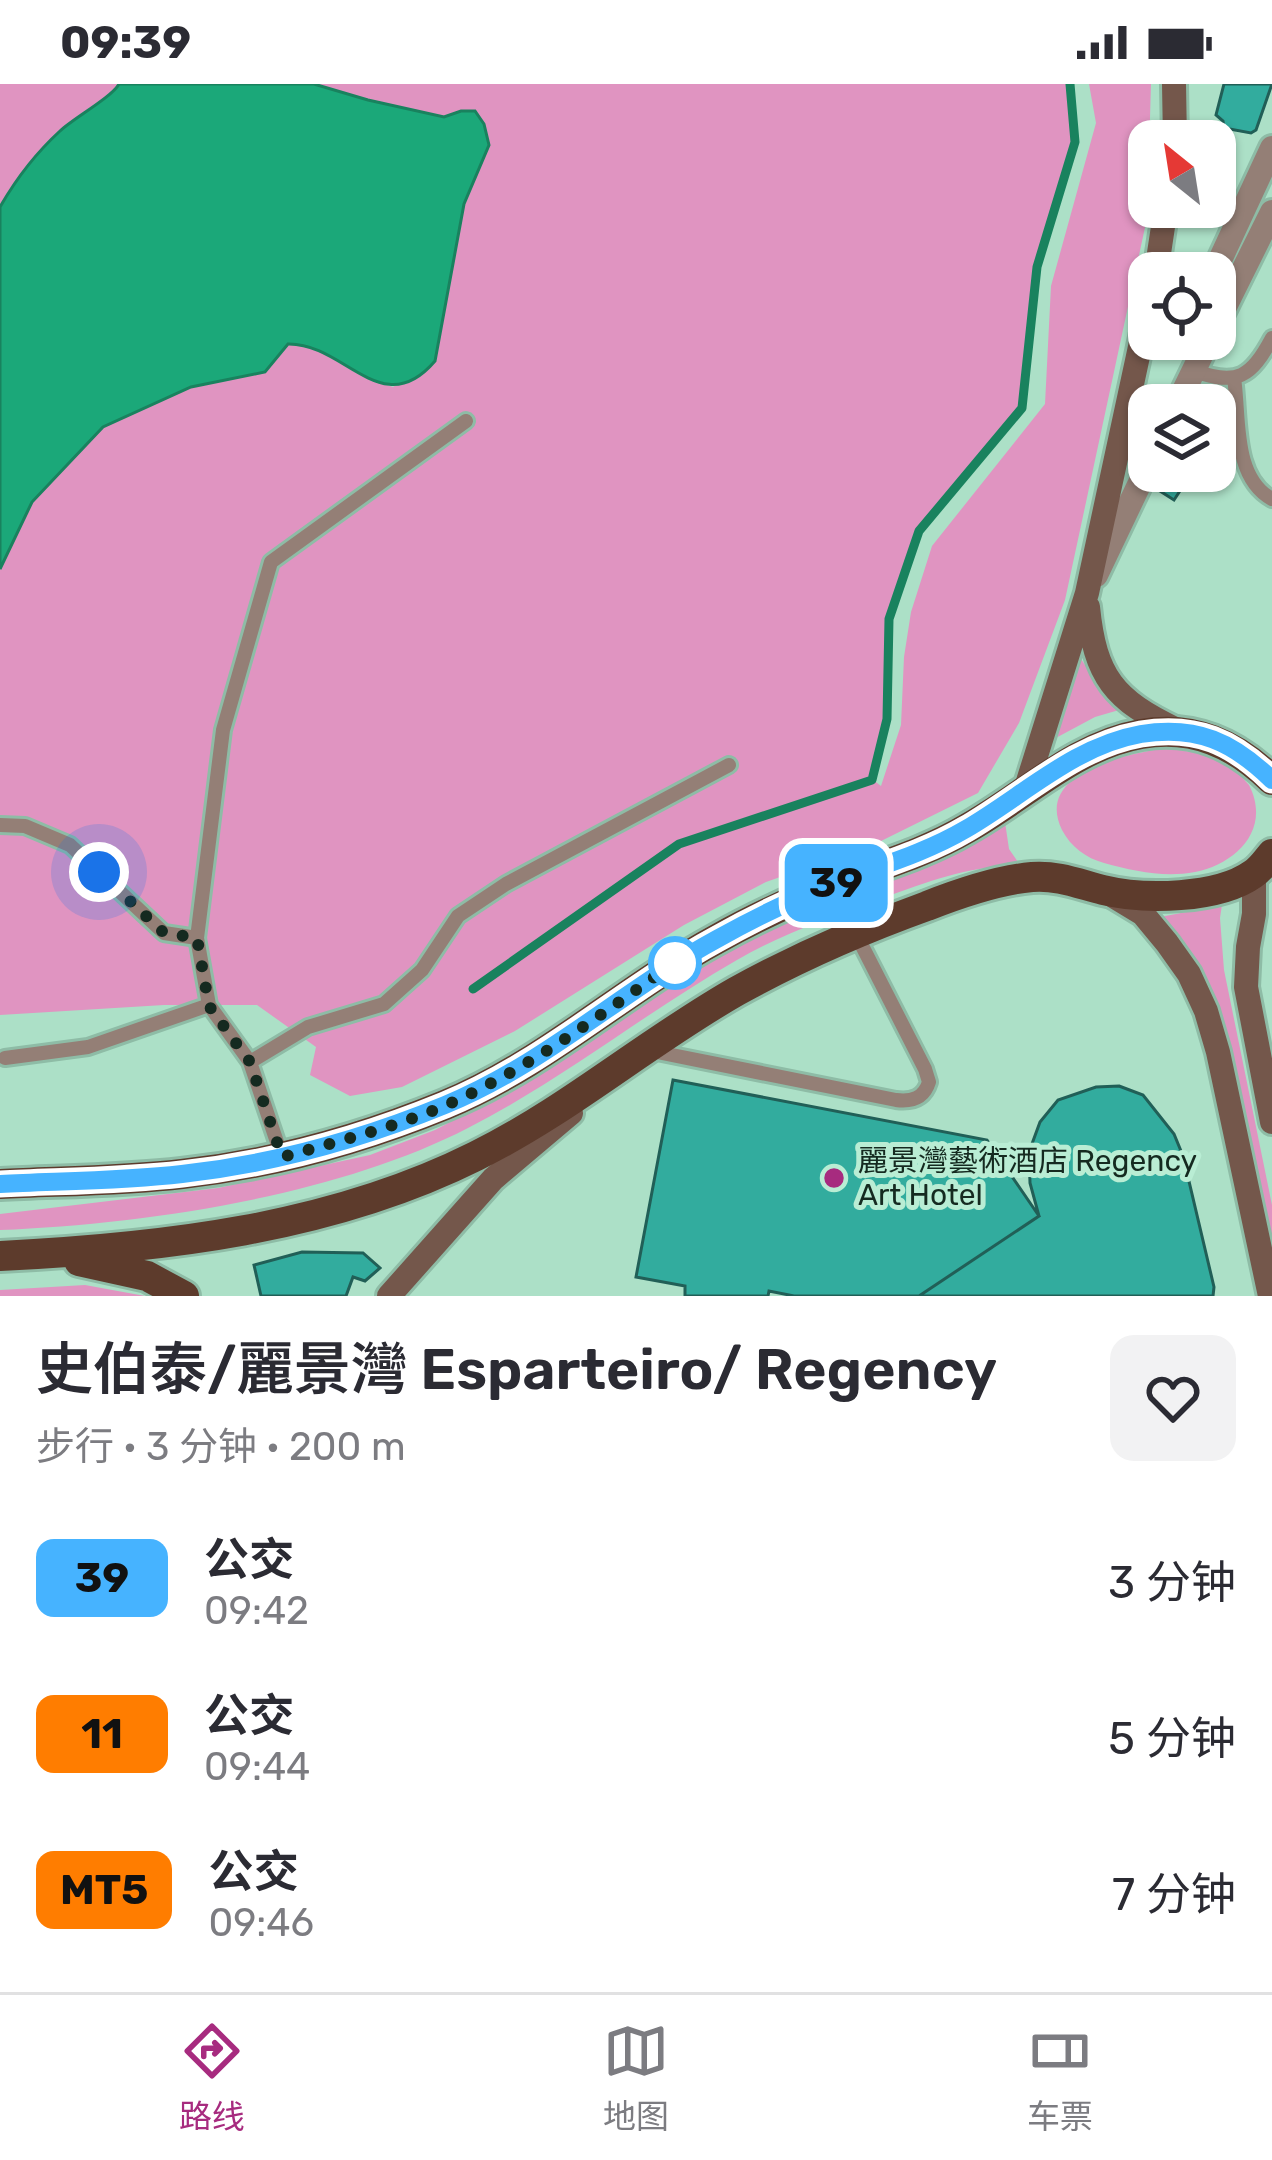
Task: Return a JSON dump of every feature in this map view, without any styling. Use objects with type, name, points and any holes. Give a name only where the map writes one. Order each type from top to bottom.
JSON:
[{"type":"main road","points":[[0,1184],[182,1174],[282,1157],[375,1131],[450,1103],[560,1043],[680,959],[749,921],[965,830],[1063,765],[1102,746],[1140,734],[1180,731],[1212,737],[1240,752],[1272,780]]},
{"type":"main road","points":[[0,1256],[172,1243],[319,1214],[409,1186],[538,1123],[737,992],[930,904],[1034,877],[1075,880],[1104,890],[1150,896],[1194,893],[1223,887],[1265,864]]},
{"type":"main road","points":[[32,1254],[147,1276],[184,1296]]},
{"type":"street","points":[[1174,84],[1175,120]]},
{"type":"street","points":[[1224,252],[1272,148]]},
{"type":"street","points":[[1236,286],[1270,219]]},
{"type":"street","points":[[1025,791],[1087,593],[1137,360]]},
{"type":"street","points":[[1194,371],[1196,360]]},
{"type":"street","points":[[1188,384],[1199,360]]},
{"type":"street","points":[[1136,492],[1087,593],[1095,655],[1129,704],[1180,731]]},
{"type":"street","points":[[1265,864],[1248,947],[1246,987],[1272,1122]]},
{"type":"street","points":[[1104,890],[1143,914],[1189,974],[1206,1011],[1270,1296]]},
{"type":"street","points":[[389,1296],[493,1179],[647,1050]]},
{"type":"lane","points":[[1194,371],[1234,378],[1257,365],[1272,338]]},
{"type":"lane","points":[[1234,378],[1245,466],[1262,494],[1272,499]]},
{"type":"lane","points":[[282,1157],[250,1062],[209,1006],[197,938],[223,730],[271,562],[466,421]]},
{"type":"lane","points":[[250,1062],[308,1027],[384,1004],[422,970],[458,916],[506,884],[730,765]]},
{"type":"lane","points":[[0,826],[25,826],[70,845],[164,933],[197,938]]},
{"type":"lane","points":[[647,1050],[905,1101],[921,1096],[929,1082],[925,1069],[856,934]]},
{"type":"lane","points":[[5,1058],[88,1047],[209,1006]]},
{"type":"shaded area","points":[[0,84],[119,84],[51,139],[0,207]]},
{"type":"shaded area","points":[[119,84],[314,84],[444,117],[475,111],[489,145],[464,204],[435,361],[416,378],[380,383],[328,355],[288,344],[265,372],[191,387],[103,427],[32,502],[0,569],[0,207],[51,139]]},
{"type":"shaded area","points":[[314,84],[1070,84],[1075,132],[1037,267],[1022,408],[919,531],[889,619],[887,719],[872,779],[881,786],[901,725],[911,612],[932,546],[1045,404],[1051,286],[1096,123],[1089,84],[1151,84],[1150,120],[1128,120],[1128,228],[1145,228],[1140,252],[1128,252],[1128,307],[1065,600],[1019,723],[978,793],[877,843],[766,882],[684,925],[515,1031],[402,1087],[350,1096],[310,1075],[316,1047],[257,1005],[164,1005],[0,1015],[0,569],[32,502],[103,427],[191,387],[265,372],[288,344],[314,349],[393,387],[435,361],[464,204],[488,145],[461,111],[444,117]]},
{"type":"shaded area","points":[[1078,654],[1119,710],[1052,740]]},
{"type":"shaded area","points":[[1168,748],[1215,759],[1249,785],[1256,816],[1253,830],[1236,853],[1210,868],[1160,874],[1104,863],[1074,847],[1062,830],[1057,810],[1061,793],[1073,779],[1111,761]]},
{"type":"shaded area","points":[[1005,822],[1009,849],[1020,865],[932,881],[771,942],[703,980],[503,1109],[416,1152],[301,1189],[240,1202],[117,1221],[0,1230],[0,1214],[218,1188],[370,1155],[435,1130],[522,1084],[729,949],[920,869]]},
{"type":"shaded area","points":[[1223,898],[1224,970],[1272,1205],[1272,1280],[1210,999],[1160,917],[1197,910]]},
{"type":"shaded area","points":[[85,1285],[145,1296],[0,1296],[0,1290]]},
{"type":"building","points":[[1224,84],[1272,84],[1251,133],[1236,130],[1236,120],[1216,115]]},
{"type":"building","name":"麗景灣藝術酒店 Regency Art Hotel","points":[[673,1080],[987,1140],[1039,1216],[919,1296],[794,1296],[769,1291],[768,1296],[685,1296],[685,1286],[636,1277]]},
{"type":"building","points":[[1119,1086],[1143,1095],[1174,1134],[1183,1156],[1213,1296],[919,1296],[1039,1216],[1030,1183],[1029,1152],[1040,1122],[1058,1100],[1096,1087]]},
{"type":"building","points":[[302,1252],[363,1253],[380,1268],[365,1281],[353,1277],[346,1296],[261,1296],[254,1265]]},
{"type":"waterway","points":[[473,989],[679,844],[872,780],[887,719],[889,619],[919,531],[1022,408],[1037,267],[1075,142],[1070,84]]},
{"type":"bus line","name":"39","points":[[0,1184],[182,1174],[282,1157],[375,1131],[450,1103],[560,1043],[714,940],[965,830],[1063,765],[1102,746],[1140,734],[1180,731],[1212,737],[1240,752],[1272,780]]},
{"type":"place","name":"麗景灣藝術酒店 Regency Art Hotel","points":[[834,1178]]},
{"type":"route","points":[[99,872],[164,933],[197,938],[209,1006],[250,1062],[282,1157],[375,1131],[450,1103],[560,1043],[680,959],[675,963]]}]
